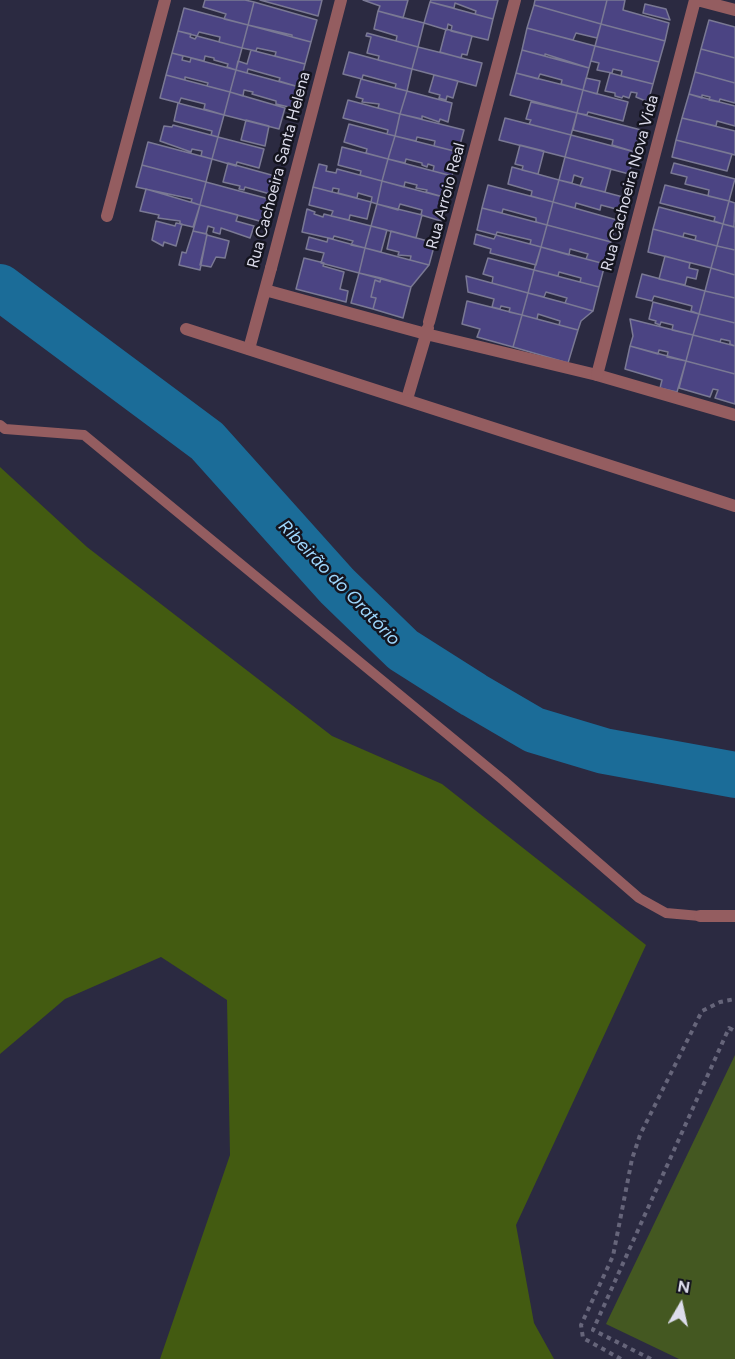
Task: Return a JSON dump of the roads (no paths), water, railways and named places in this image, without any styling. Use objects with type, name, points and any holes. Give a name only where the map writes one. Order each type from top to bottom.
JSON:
[{"type":"street","points":[[107,216],[165,0]]},
{"type":"street","name":"Rua Cachoeira Santa Helena","points":[[249,349],[341,0]]},
{"type":"street","name":"Rua Arroio Real","points":[[407,399],[515,0]]},
{"type":"street","points":[[696,0],[735,10]]},
{"type":"street","name":"Rua Cachoeira Nova Vida","points":[[597,375],[696,0]]},
{"type":"street","points":[[265,290],[426,334],[597,375],[735,415]]},
{"type":"street","points":[[186,329],[735,506]]},
{"type":"street","points":[[700,916],[735,916]]},
{"type":"lane","points":[[0,425],[5,429],[84,435],[503,780],[639,898],[666,913],[700,916]]},
{"type":"waterway","name":"Ribeirão do Oratório","points":[[0,287],[207,441],[337,586],[403,650],[534,730],[604,751],[735,775]]}]
